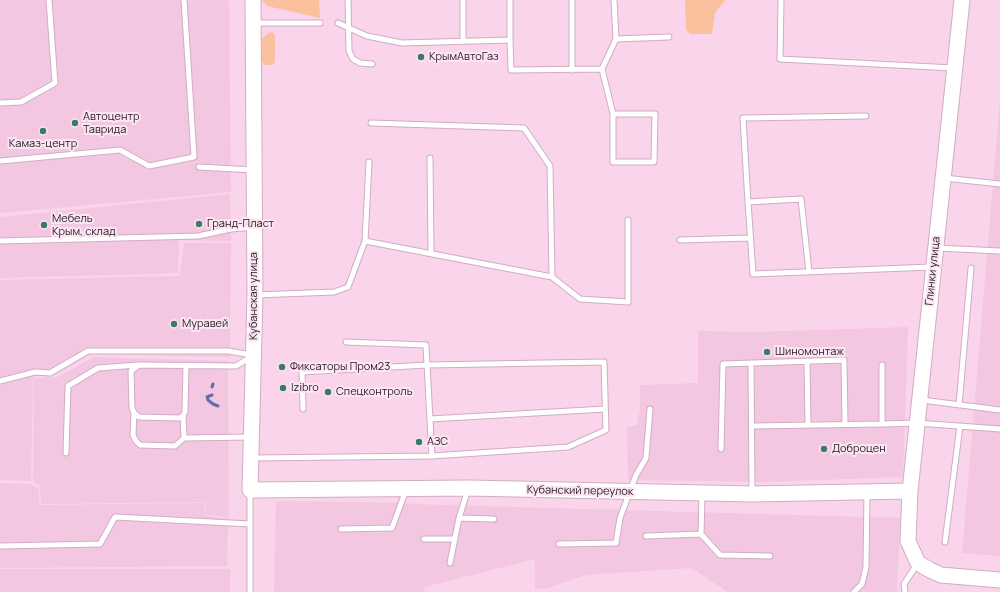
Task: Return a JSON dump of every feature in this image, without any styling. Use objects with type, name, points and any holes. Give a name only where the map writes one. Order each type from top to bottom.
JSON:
[{"type":"main road","name":"Кубанская улица","points":[[250,490],[255,295],[253,0]]},
{"type":"main road","name":"Глинки улица","points":[[918,563],[908,541],[910,491],[962,0]]},
{"type":"main road","name":"Кубанский переулок","points":[[250,490],[469,488],[752,494],[910,491]]},
{"type":"main road","points":[[918,563],[941,575],[1000,580]]},
{"type":"lane","points":[[0,103],[21,102],[55,83],[48,0]]},
{"type":"lane","points":[[0,162],[120,150],[149,166],[194,157],[184,0]]},
{"type":"lane","points":[[348,0],[347,27],[349,51],[353,59],[360,63],[372,64]]},
{"type":"lane","points":[[462,0],[463,41]]},
{"type":"lane","points":[[510,0],[511,70],[602,69]]},
{"type":"lane","points":[[572,0],[572,70]]},
{"type":"lane","points":[[613,114],[655,114],[654,162],[613,162],[613,114],[602,69],[616,38],[614,0]]},
{"type":"lane","points":[[781,0],[780,59],[954,68]]},
{"type":"lane","points":[[254,23],[320,23]]},
{"type":"lane","points":[[338,23],[367,36],[402,43],[510,40]]},
{"type":"lane","points":[[616,38],[669,38]]},
{"type":"lane","points":[[866,116],[743,118],[753,274],[934,266]]},
{"type":"lane","points":[[371,123],[524,128],[550,166],[552,276]]},
{"type":"lane","points":[[430,158],[431,253]]},
{"type":"lane","points":[[255,295],[334,292],[348,287],[365,241],[369,162]]},
{"type":"lane","points":[[199,167],[254,170]]},
{"type":"lane","points":[[943,177],[1000,184]]},
{"type":"lane","points":[[748,202],[801,199],[809,272]]},
{"type":"lane","points":[[365,241],[552,276],[580,299],[628,302],[628,220]]},
{"type":"lane","points":[[0,241],[198,236],[231,229],[254,227]]},
{"type":"lane","points":[[680,240],[750,238]]},
{"type":"lane","points":[[936,248],[1000,251]]},
{"type":"lane","points":[[959,405],[971,268]]},
{"type":"lane","points":[[346,342],[426,345],[432,456]]},
{"type":"lane","points":[[0,381],[35,372],[50,373],[88,351],[228,351],[253,355]]},
{"type":"lane","points":[[66,453],[68,386],[98,368],[139,364],[236,366],[253,355]]},
{"type":"lane","points":[[721,449],[723,364],[844,360],[845,424]]},
{"type":"lane","points":[[808,361],[808,424]]},
{"type":"lane","points":[[251,458],[432,456],[568,447],[606,430],[604,362],[427,365],[302,372],[303,409]]},
{"type":"lane","points":[[751,363],[752,494]]},
{"type":"lane","points":[[139,364],[132,371],[132,408],[134,413],[133,435],[136,441],[140,444],[175,446],[184,438],[251,437]]},
{"type":"lane","points":[[184,438],[183,416],[185,412],[186,365]]},
{"type":"lane","points":[[882,365],[882,424]]},
{"type":"lane","points":[[920,400],[1000,410]]},
{"type":"lane","points":[[430,419],[606,409]]},
{"type":"lane","points":[[559,544],[616,543],[620,518],[636,475],[646,458],[650,409]]},
{"type":"lane","points":[[134,413],[139,417],[179,418],[183,416]]},
{"type":"lane","points":[[752,426],[917,423],[1000,429]]},
{"type":"lane","points":[[945,542],[960,426]]},
{"type":"lane","points":[[450,563],[459,518],[469,488]]},
{"type":"lane","points":[[341,529],[392,528],[406,489]]},
{"type":"lane","name":"Кубанская улица","points":[[250,490],[250,592]]},
{"type":"lane","points":[[854,592],[862,584],[866,567],[866,492]]},
{"type":"lane","points":[[702,493],[701,534],[720,555],[770,556]]},
{"type":"lane","points":[[0,546],[100,544],[115,517],[250,524]]},
{"type":"lane","points":[[459,518],[494,519]]},
{"type":"lane","points":[[646,536],[701,534]]},
{"type":"lane","points":[[424,539],[455,539]]},
{"type":"lane","points":[[905,592],[904,584],[918,563]]},
{"type":"shaded area","points":[[0,0],[229,0],[231,192],[0,213]]},
{"type":"shaded area","points":[[262,0],[319,0],[320,18],[267,6]]},
{"type":"shaded area","points":[[685,0],[725,0],[715,13],[712,34],[690,34],[686,30]]},
{"type":"shaded area","points":[[272,32],[275,35],[275,62],[272,65],[265,65],[261,61],[262,39],[267,34]]},
{"type":"shaded area","points":[[1000,100],[1000,556],[962,553]]},
{"type":"shaded area","points":[[230,194],[231,241],[179,240],[178,273],[0,278],[0,217]]},
{"type":"shaded area","points":[[184,243],[231,243],[230,357],[92,354],[55,375],[33,375],[31,481],[0,480],[0,280],[180,276]]},
{"type":"shaded area","points":[[908,327],[903,477],[767,482],[628,480],[627,427],[637,425],[640,409],[640,385],[698,383],[698,331],[756,332]]},
{"type":"shaded area","points":[[93,357],[228,361],[229,517],[206,515],[205,502],[41,504],[40,486],[33,482],[34,378],[58,377]]},
{"type":"shaded area","points":[[0,483],[31,484],[39,489],[39,505],[204,503],[205,516],[228,518],[227,566],[0,568]]},
{"type":"shaded area","points":[[276,501],[409,503],[900,518],[897,592],[728,592],[692,568],[585,575],[548,588],[535,589],[535,559],[425,587],[424,592],[274,592]]},
{"type":"shaded area","points":[[0,569],[230,569],[230,592],[0,592]]},
{"type":"waterway","points":[[212,395],[207,397],[208,400],[218,406]]},
{"type":"place","name":"КрымАвтоГаз","points":[[421,57]]},
{"type":"place","name":"Автоцентр Таврида","points":[[75,123]]},
{"type":"place","name":"Камаз-центр","points":[[43,131]]},
{"type":"place","name":"Гранд-Пласт","points":[[199,224]]},
{"type":"place","name":"Мебель Крым, склад","points":[[44,225]]},
{"type":"place","name":"Муравей","points":[[174,324]]},
{"type":"place","name":"Шиномонтаж","points":[[767,352]]},
{"type":"place","name":"Фиксаторы Пром23","points":[[282,367]]},
{"type":"place","name":"Izibro","points":[[283,388]]},
{"type":"place","name":"Спецконтроль","points":[[328,392]]},
{"type":"place","name":"АЗС","points":[[419,442]]},
{"type":"place","name":"Доброцен","points":[[824,449]]}]
